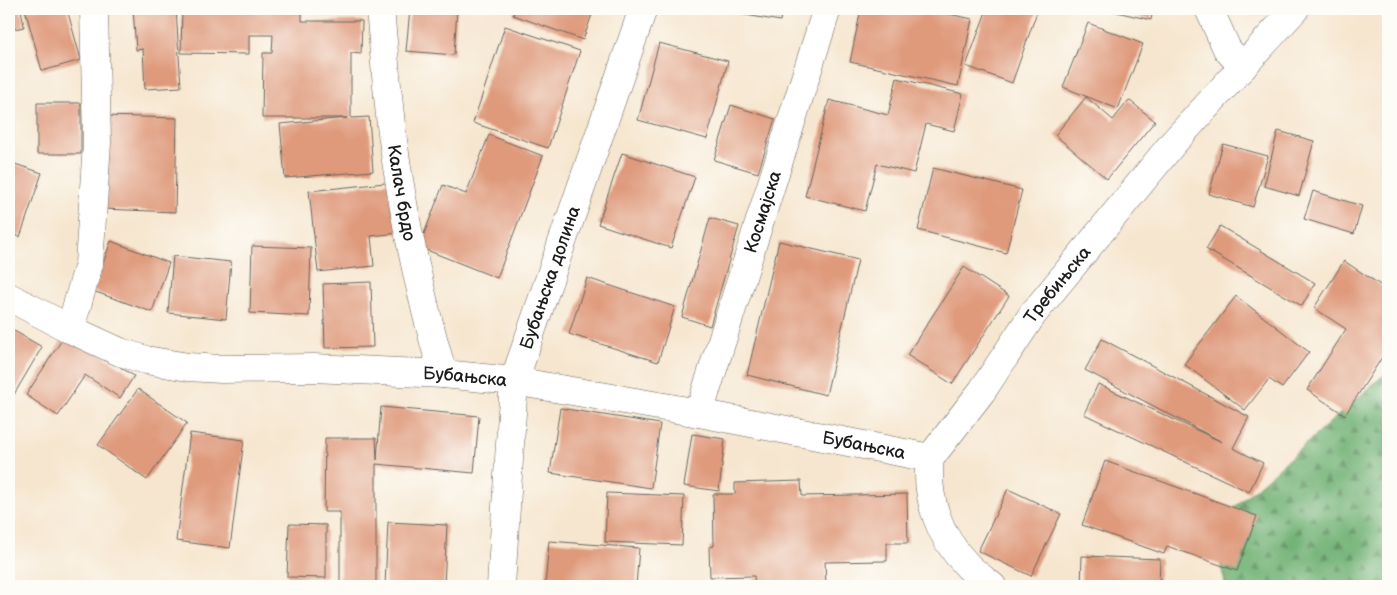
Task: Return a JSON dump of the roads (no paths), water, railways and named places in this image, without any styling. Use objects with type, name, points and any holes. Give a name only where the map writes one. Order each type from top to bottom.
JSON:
[{"type":"street","points":[[70,329],[90,264],[97,143],[94,9]]},
{"type":"street","name":"Калач брдо","points":[[380,9],[394,143],[428,324],[443,374]]},
{"type":"street","name":"Бубањска долина","points":[[501,586],[514,381],[643,9]]},
{"type":"street","name":"Космајска","points":[[698,413],[826,9]]},
{"type":"street","points":[[1209,9],[1227,49],[1243,67]]},
{"type":"street","name":"Требињска","points":[[930,458],[982,391],[1033,314],[1174,142],[1295,9]]},
{"type":"street","name":"Бубањска","points":[[9,297],[70,329],[120,352],[146,360],[188,367],[221,369],[313,368],[443,374],[514,381],[698,413],[930,458]]},
{"type":"street","points":[[930,458],[930,492],[936,518],[966,564],[992,586]]}]
